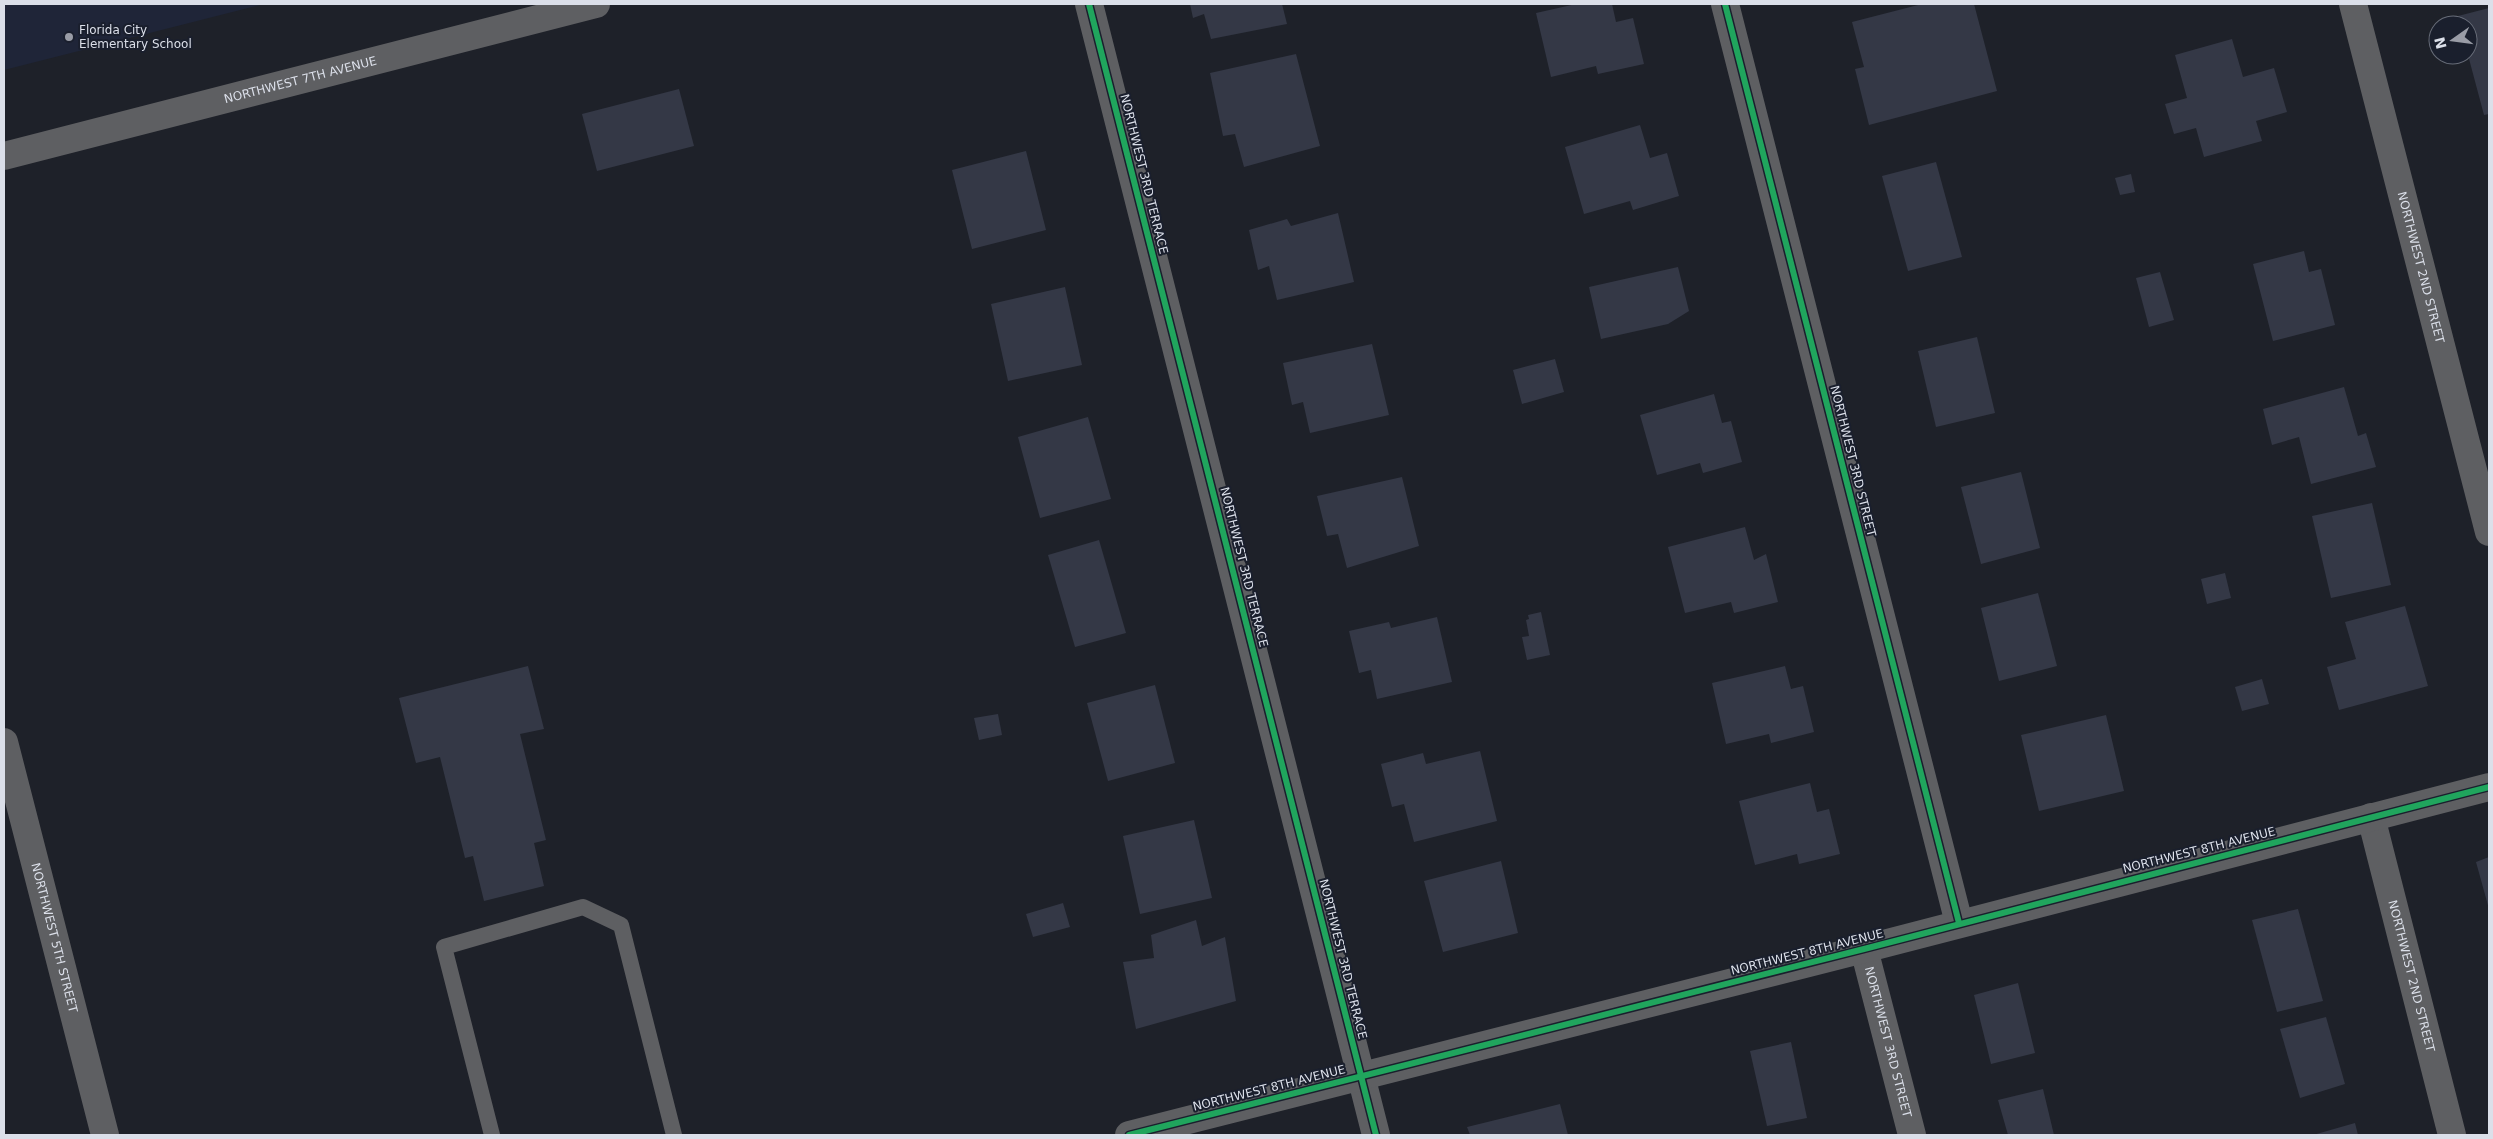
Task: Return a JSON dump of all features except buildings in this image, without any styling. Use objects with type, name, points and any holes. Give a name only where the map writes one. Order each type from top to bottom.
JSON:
[{"type":"street","name":"NORTHWEST 7TH AVENUE","points":[[4,156],[596,4]]},
{"type":"street","name":"NORTHWEST 3RD TERRACE","points":[[1089,4],[1376,1135]]},
{"type":"street","name":"NORTHWEST 3RD STREET","points":[[1725,4],[1959,923]]},
{"type":"street","name":"NORTHWEST 2ND STREET","points":[[2353,4],[2489,532]]},
{"type":"street","name":"NORTHWEST 5TH STREET","points":[[4,742],[105,1135]]},
{"type":"street","name":"NORTHWEST 8TH AVENUE","points":[[1129,1135],[1864,949],[2489,787]]},
{"type":"street","name":"NORTHWEST 2ND STREET","points":[[2371,817],[2452,1135]]},
{"type":"street","name":"NORTHWEST 3RD STREET","points":[[1864,949],[1912,1135]]},
{"type":"lane","points":[[492,1135],[444,947],[583,907],[621,925],[674,1135]]},
{"type":"shaded area","name":"Florida City Elementary School","points":[[4,4],[264,4],[4,70]]},
{"type":"cycle path","points":[[1089,4],[1376,1135]]},
{"type":"cycle path","points":[[1725,4],[1959,923]]},
{"type":"cycle path","points":[[1129,1135],[1864,949],[2489,787]]},
{"type":"place","name":"Florida City Elementary School","points":[[69,37]]}]
